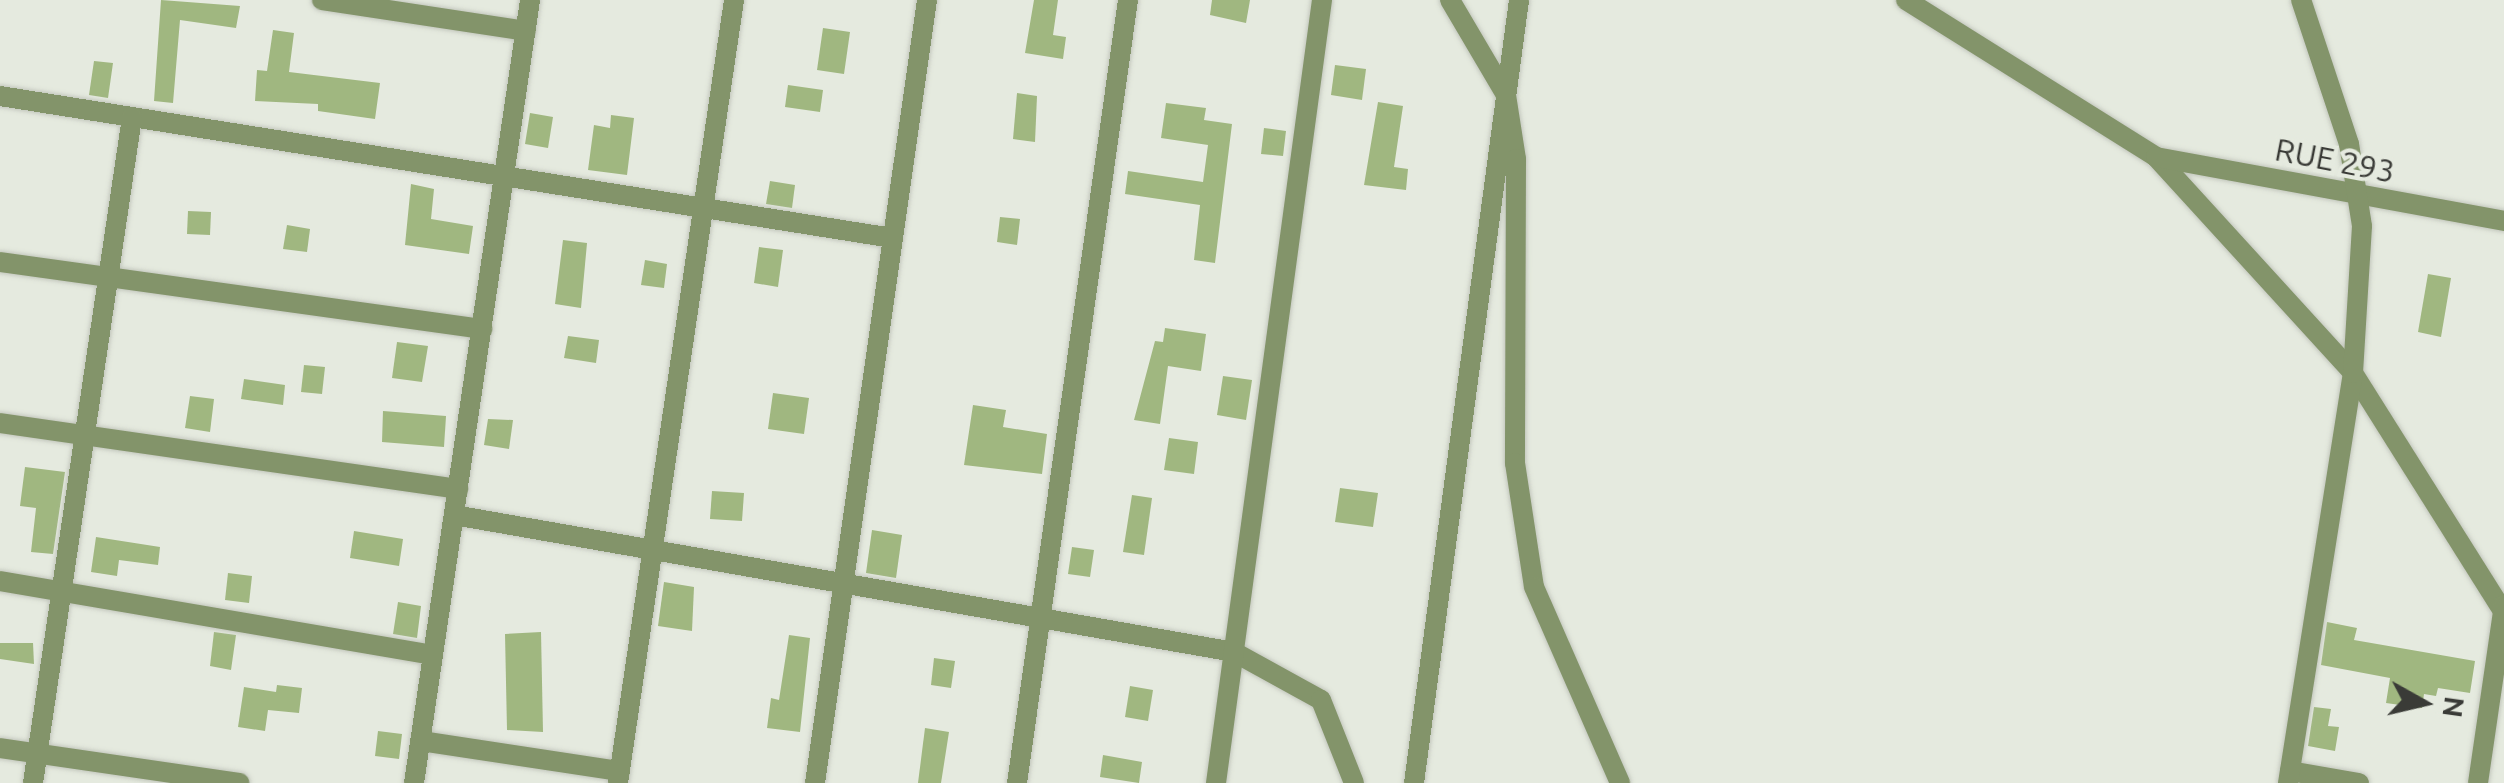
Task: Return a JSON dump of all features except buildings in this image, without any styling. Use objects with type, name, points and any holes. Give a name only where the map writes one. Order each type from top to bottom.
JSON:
[{"type":"street","points":[[322,0],[526,31]]},
{"type":"street","points":[[414,783],[530,0]]},
{"type":"street","points":[[421,741],[619,777],[648,551],[734,0]]},
{"type":"street","points":[[815,783],[926,0]]},
{"type":"street","points":[[1017,783],[1128,0]]},
{"type":"street","points":[[1216,783],[1322,0]]},
{"type":"street","points":[[1450,0],[1506,94],[1516,159],[1515,463],[1534,587],[1620,783]]},
{"type":"street","points":[[1414,783],[1519,0]]},
{"type":"street","points":[[1906,0],[2156,158],[2353,374],[2503,615],[2478,783]]},
{"type":"street","points":[[2301,0],[2349,144],[2362,226],[2353,374],[2289,777],[2359,783]]},
{"type":"street","points":[[0,96],[893,238]]},
{"type":"street","points":[[33,783],[132,117]]},
{"type":"street","name":"RUE 293","points":[[2156,158],[2504,221]]},
{"type":"street","points":[[0,262],[482,329]]},
{"type":"street","points":[[0,423],[458,489]]},
{"type":"street","points":[[454,515],[1234,652],[1321,700],[1354,783]]},
{"type":"street","points":[[0,581],[433,656]]},
{"type":"street","points":[[0,748],[240,783]]}]
